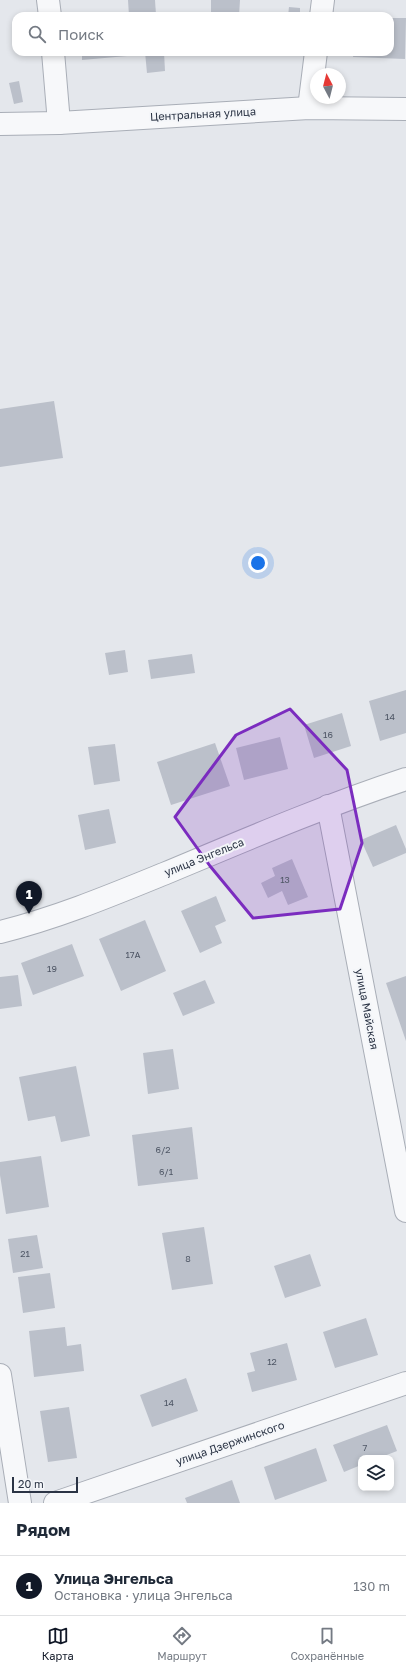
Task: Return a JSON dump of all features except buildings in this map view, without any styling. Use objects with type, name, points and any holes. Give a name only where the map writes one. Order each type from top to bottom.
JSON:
[{"type":"street","points":[[48,0],[50,12]]},
{"type":"street","points":[[322,12],[323,0]]},
{"type":"street","points":[[53,56],[59,123]]},
{"type":"street","points":[[309,108],[316,56]]},
{"type":"street","name":"Центральная улица","points":[[0,124],[59,123],[309,108],[406,110]]},
{"type":"street","name":"улица Энгельса","points":[[0,932],[22,927],[94,902],[328,806],[406,779]]},
{"type":"street","name":"улица Майская","points":[[328,806],[406,1211]]},
{"type":"street","points":[[0,1375],[20,1503]]},
{"type":"street","name":"улица Дзержинского","points":[[54,1503],[406,1383]]},
{"type":"highlighted area","points":[[290,709],[347,770],[362,843],[340,909],[253,918],[210,866],[175,817],[236,735]]},
{"type":"place","name":"Улица Энгельса","points":[[29,914]]}]
